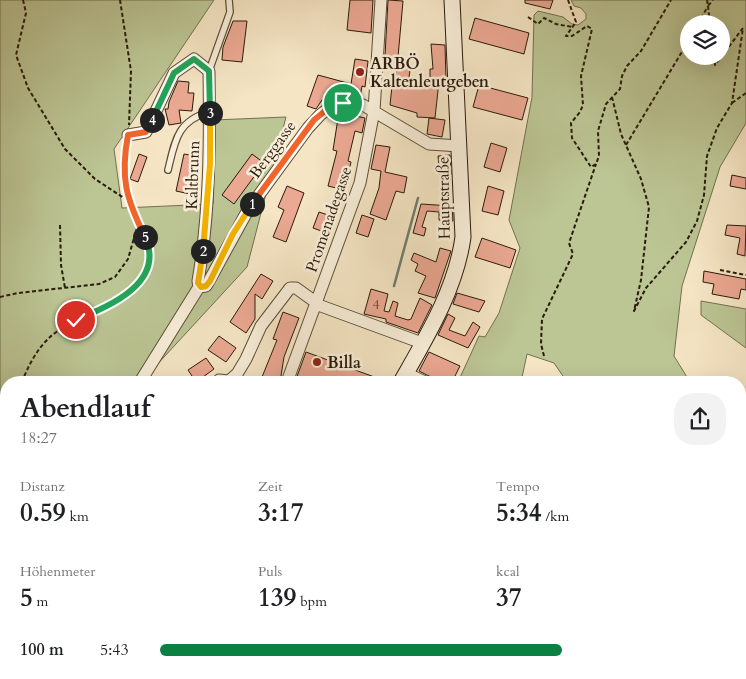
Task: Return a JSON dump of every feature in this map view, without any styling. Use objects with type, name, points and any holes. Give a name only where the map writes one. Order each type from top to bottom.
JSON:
[{"type":"main road","name":"Hauptstraße","points":[[405,376],[446,296],[461,253],[463,224],[452,0]]},
{"type":"street","name":"Promenadegasse","points":[[289,376],[360,183],[374,111],[381,0]]},
{"type":"street","points":[[128,135],[146,132],[174,73],[194,59],[209,71]]},
{"type":"street","name":"Kaltbrunn","points":[[199,286],[198,281],[205,239],[210,164],[209,71]]},
{"type":"street","name":"Berggasse","points":[[144,376],[199,286],[203,287],[208,284],[248,210],[314,120],[325,111],[343,103],[356,103],[374,111],[429,144],[460,146]]},
{"type":"street","points":[[234,376],[261,326],[286,290],[296,288],[316,303],[422,343]]},
{"type":"lane","points":[[209,71],[230,12],[229,0]]},
{"type":"lane","points":[[168,170],[180,130],[192,119],[210,112]]},
{"type":"path","points":[[23,0],[26,13],[16,55],[28,88],[65,149],[95,179],[130,202]]},
{"type":"path","points":[[25,376],[37,352],[49,338],[76,320],[124,297],[141,280],[150,262],[149,246],[138,224],[123,176],[123,161],[128,135],[131,71],[120,0]]},
{"type":"path","points":[[568,0],[576,22],[566,36],[572,36],[587,26],[592,29],[581,76],[583,105],[571,123],[572,138],[587,163],[591,167],[596,164]]},
{"type":"path","points":[[544,356],[541,344],[542,319],[573,254],[569,243],[600,156],[598,131],[606,104],[620,89],[622,76],[627,66],[641,51],[671,0]]},
{"type":"path","points":[[707,0],[709,15]]},
{"type":"path","points":[[703,15],[712,0]]},
{"type":"path","points":[[528,17],[538,24],[544,18],[556,24],[572,27]]},
{"type":"path","points":[[612,97],[626,146],[641,180],[649,207],[641,280],[634,311],[646,288],[686,242],[696,221],[704,195],[707,156],[717,128],[732,103],[743,28],[730,46]]},
{"type":"path","points":[[626,146],[680,55]]},
{"type":"path","points":[[732,103],[746,93]]},
{"type":"path","points":[[0,297],[99,284],[115,277],[128,259],[138,224]]},
{"type":"path","points":[[60,225],[61,265],[65,288]]},
{"type":"path","points":[[720,270],[746,275]]},
{"type":"green space","points":[[0,0],[214,0],[114,149],[122,208],[213,204],[214,120],[286,117],[247,267],[147,376],[0,376]]},
{"type":"green space","points":[[571,0],[746,0],[746,123],[720,167],[682,286],[674,356],[686,376],[563,376],[554,363],[527,354],[522,376],[461,376],[479,336],[485,337],[499,313],[520,248],[509,220],[532,97],[534,15],[538,11],[563,17],[572,24],[578,25],[586,19],[586,14],[581,8],[574,6]]},
{"type":"green space","points":[[701,301],[746,309],[746,348],[701,315]]},
{"type":"building","points":[[350,0],[373,0],[371,33],[347,30]]},
{"type":"building","points":[[388,0],[403,1],[398,57],[385,56]]},
{"type":"building","points":[[525,0],[553,0],[550,9],[525,3]]},
{"type":"building","points":[[475,18],[529,33],[524,54],[469,39]]},
{"type":"building","points":[[233,21],[247,21],[242,62],[222,60],[223,47]]},
{"type":"building","points":[[431,44],[445,45],[446,80],[439,81],[435,118],[417,117],[417,113],[390,105],[392,86],[399,65],[410,70],[409,78],[430,80],[430,69],[433,69]]},
{"type":"building","points":[[355,59],[368,61],[365,87],[362,86],[360,97],[342,96],[343,92],[330,90],[326,101],[322,100],[316,109],[307,106],[318,75],[351,84]]},
{"type":"building","points":[[178,81],[189,82],[188,93],[194,93],[192,111],[179,110],[181,123],[169,125],[165,109],[168,109]]},
{"type":"building","points":[[479,85],[528,98],[522,120],[473,107]]},
{"type":"building","points":[[339,112],[357,112],[356,116],[365,118],[362,133],[355,131],[348,161],[351,162],[345,190],[328,186],[337,151],[333,150]]},
{"type":"building","points":[[429,118],[445,120],[442,137],[427,134]]},
{"type":"building","points":[[491,143],[507,148],[500,172],[484,167]]},
{"type":"building","points":[[376,145],[390,147],[385,172],[407,177],[404,193],[396,191],[386,220],[370,214],[379,188],[381,171],[371,169]]},
{"type":"building","points":[[139,154],[147,157],[138,182],[130,179]]},
{"type":"building","points":[[184,154],[199,157],[190,194],[176,191]]},
{"type":"building","points":[[252,154],[264,163],[234,204],[222,195]]},
{"type":"building","points":[[450,155],[451,175],[440,175],[438,156]]},
{"type":"building","points":[[732,175],[746,178],[746,189],[730,186]]},
{"type":"building","points":[[287,186],[304,193],[286,242],[273,237],[284,210],[278,207]]},
{"type":"building","points":[[488,186],[504,191],[498,215],[482,211]]},
{"type":"building","points":[[421,204],[452,206],[453,221],[439,220],[439,212],[427,211],[422,227],[426,228],[424,236],[413,233]]},
{"type":"building","points":[[319,212],[331,216],[329,225],[324,232],[313,228]]},
{"type":"building","points":[[362,215],[374,219],[368,237],[356,233]]},
{"type":"building","points":[[727,225],[746,226],[745,256],[737,254],[740,238],[725,235]]},
{"type":"building","points":[[482,238],[516,250],[510,268],[475,257]]},
{"type":"building","points":[[440,248],[451,251],[435,298],[418,293],[426,276],[415,271],[418,264],[411,260],[414,253],[436,262]]},
{"type":"building","points":[[704,271],[746,279],[746,290],[741,289],[739,299],[712,294],[714,284],[703,282]]},
{"type":"building","points":[[261,274],[273,281],[262,299],[255,294],[255,319],[246,333],[230,322]]},
{"type":"building","points":[[371,289],[388,294],[384,311],[389,312],[393,301],[398,303],[395,316],[408,320],[411,319],[420,298],[432,305],[418,333],[386,322],[386,319],[364,314]]},
{"type":"building","points":[[457,293],[485,301],[479,312],[453,304]]},
{"type":"building","points":[[283,312],[299,318],[284,357],[281,376],[262,376],[277,340],[273,339]]},
{"type":"building","points":[[448,314],[455,318],[449,330],[465,336],[473,322],[480,327],[468,348],[438,335]]},
{"type":"building","points":[[219,336],[236,348],[226,362],[208,350]]},
{"type":"building","name":"Billa","points":[[306,352],[372,376],[297,376]]},
{"type":"building","points":[[429,352],[460,366],[455,376],[429,376],[419,371]]},
{"type":"building","points":[[206,358],[214,369],[204,376],[192,376],[188,370]]},
{"type":"waterway","points":[[394,286],[418,198]]},
{"type":"place","name":"ARBÖ Kaltenleutgeben","points":[[360,72]]},
{"type":"place","name":"Billa","points":[[317,362]]},
{"type":"route","points":[[76,320],[106,307],[134,290],[150,262],[149,246],[138,224],[125,188],[123,161],[128,135],[146,132],[174,73],[194,59],[209,71],[210,164],[205,239],[198,281],[198,285],[201,287],[206,286],[210,281],[233,234],[248,210],[314,120],[325,111],[343,103]]}]
